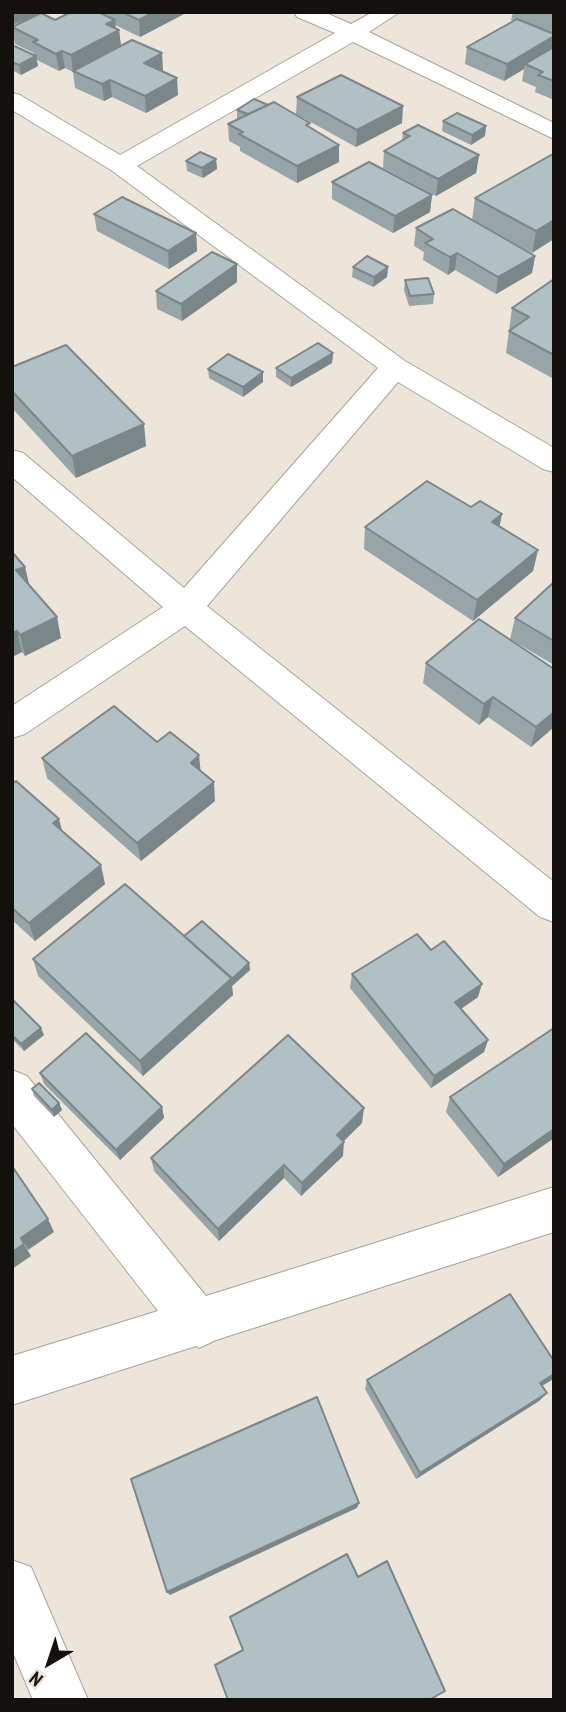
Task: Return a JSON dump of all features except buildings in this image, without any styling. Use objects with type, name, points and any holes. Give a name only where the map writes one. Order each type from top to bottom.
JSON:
[{"type":"street","points":[[304,12],[353,33],[554,132]]},
{"type":"street","points":[[120,165],[389,12]]},
{"type":"street","points":[[12,100],[120,165],[395,367],[554,463]]},
{"type":"street","points":[[12,724],[186,608],[395,367]]},
{"type":"street","points":[[12,460],[186,608],[554,905]]},
{"type":"street","points":[[12,1090],[199,1324]]},
{"type":"street","points":[[12,1381],[199,1324],[554,1209]]},
{"type":"street","points":[[12,1586],[61,1700]]}]
